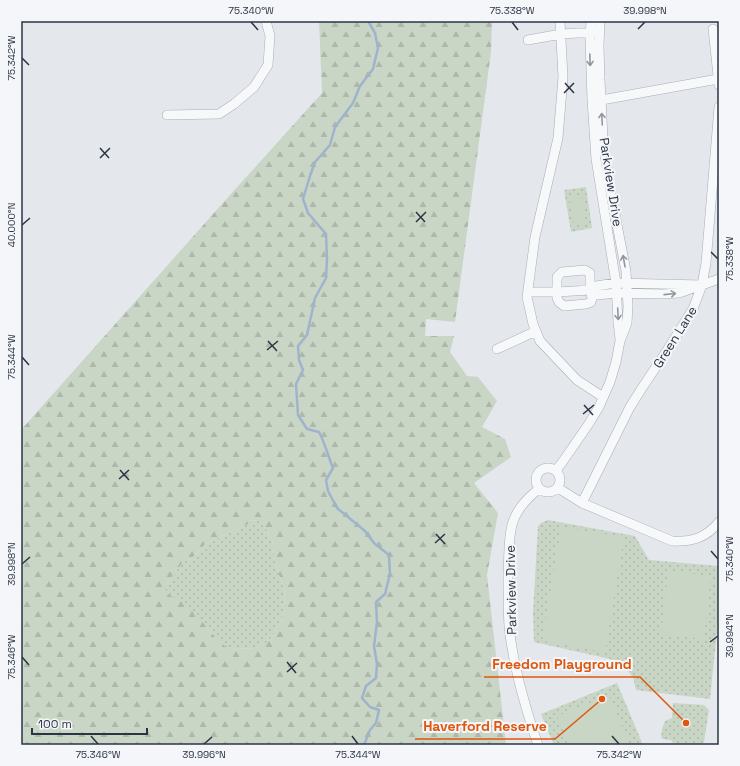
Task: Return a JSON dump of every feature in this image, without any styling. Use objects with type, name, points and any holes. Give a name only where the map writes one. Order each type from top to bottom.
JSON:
[{"type":"street","points":[[167,114],[219,114],[234,104],[254,87],[268,65],[270,36],[266,21]]},
{"type":"street","points":[[560,21],[562,77],[558,138],[535,237],[527,297],[533,324],[540,341],[576,380],[603,397]]},
{"type":"street","name":"Parkview Drive","points":[[556,470],[599,407],[610,382],[620,341],[627,323],[628,306],[626,271],[608,178],[603,138],[596,101],[590,32],[591,21]]},
{"type":"street","name":"Parkview Drive","points":[[600,21],[596,101],[596,159],[616,283],[620,341]]},
{"type":"street","points":[[596,101],[719,82],[713,29]]},
{"type":"street","points":[[528,40],[561,34],[600,32]]},
{"type":"street","name":"Green Lane","points":[[582,503],[630,407],[690,314],[697,300],[702,285],[706,263],[719,107]]},
{"type":"street","points":[[585,270],[590,273],[590,290],[592,298],[591,302],[586,304],[564,306],[557,298],[557,277],[562,272],[585,270]]},
{"type":"street","points":[[590,290],[597,295],[617,293],[679,293],[719,279]]},
{"type":"street","points":[[528,292],[590,290],[596,286],[616,283],[702,285]]},
{"type":"street","points":[[497,349],[536,331]]},
{"type":"street","points":[[545,468],[556,470],[560,476],[560,485],[558,488],[550,493],[539,489],[536,481],[538,473],[545,468]]},
{"type":"street","points":[[558,488],[582,503],[672,541],[686,542],[699,538],[712,530],[719,522]]},
{"type":"street","name":"Parkview Drive","points":[[538,745],[520,683],[512,642],[508,605],[509,551],[512,524],[514,518],[531,494],[539,489]]},
{"type":"green space","points":[[319,21],[492,21],[491,52],[455,322],[426,319],[425,336],[454,336],[450,352],[467,376],[478,377],[497,401],[482,427],[505,439],[511,457],[474,483],[498,513],[487,575],[506,745],[21,745],[21,430],[322,93]],"holes":[[[252,520],[259,521],[272,539],[275,563],[284,589],[286,606],[283,616],[273,636],[266,643],[256,648],[238,649],[225,646],[206,627],[197,614],[187,605],[168,594],[165,586],[183,562],[192,558],[206,543],[248,524]]]},
{"type":"green space","points":[[586,187],[592,228],[571,232],[564,190]]},
{"type":"green space","points":[[582,195],[586,222],[574,224],[569,197]]},
{"type":"green space","points":[[252,520],[259,521],[272,539],[275,563],[284,589],[286,606],[283,616],[273,636],[266,643],[256,648],[238,649],[225,646],[217,640],[206,627],[176,599],[168,594],[165,590],[165,586],[183,562],[192,558],[206,543],[248,524]]},
{"type":"green space","points":[[548,520],[635,536],[649,560],[719,566],[719,611],[710,699],[636,690],[633,677],[625,668],[610,659],[534,642],[533,613],[538,526]]},
{"type":"green space","points":[[561,527],[624,537],[605,652],[542,641]]},
{"type":"green space","points":[[668,571],[711,576],[704,639],[661,634]]},
{"type":"green space","points":[[617,683],[643,745],[554,745],[541,714]]},
{"type":"green space","points":[[609,695],[630,745],[569,745],[557,716]]},
{"type":"green space","points":[[673,703],[704,705],[709,710],[704,742],[698,745],[690,746],[673,743],[671,740],[662,739],[661,737],[665,721],[672,718]]},
{"type":"waterway","points":[[364,745],[370,730],[376,723],[379,710],[370,707],[362,698],[366,686],[376,678],[377,664],[374,646],[377,622],[376,602],[385,594],[390,574],[389,555],[374,543],[365,531],[337,508],[328,491],[326,480],[333,468],[319,432],[307,429],[298,415],[296,384],[303,370],[299,360],[298,346],[307,335],[315,298],[326,278],[327,259],[326,234],[308,213],[303,199],[315,162],[330,145],[335,127],[353,103],[360,86],[373,69],[378,48],[375,33],[368,21]]},
{"type":"place","name":"Haverford Reserve","points":[[602,699]]},
{"type":"place","name":"Freedom Playground","points":[[686,723]]}]
